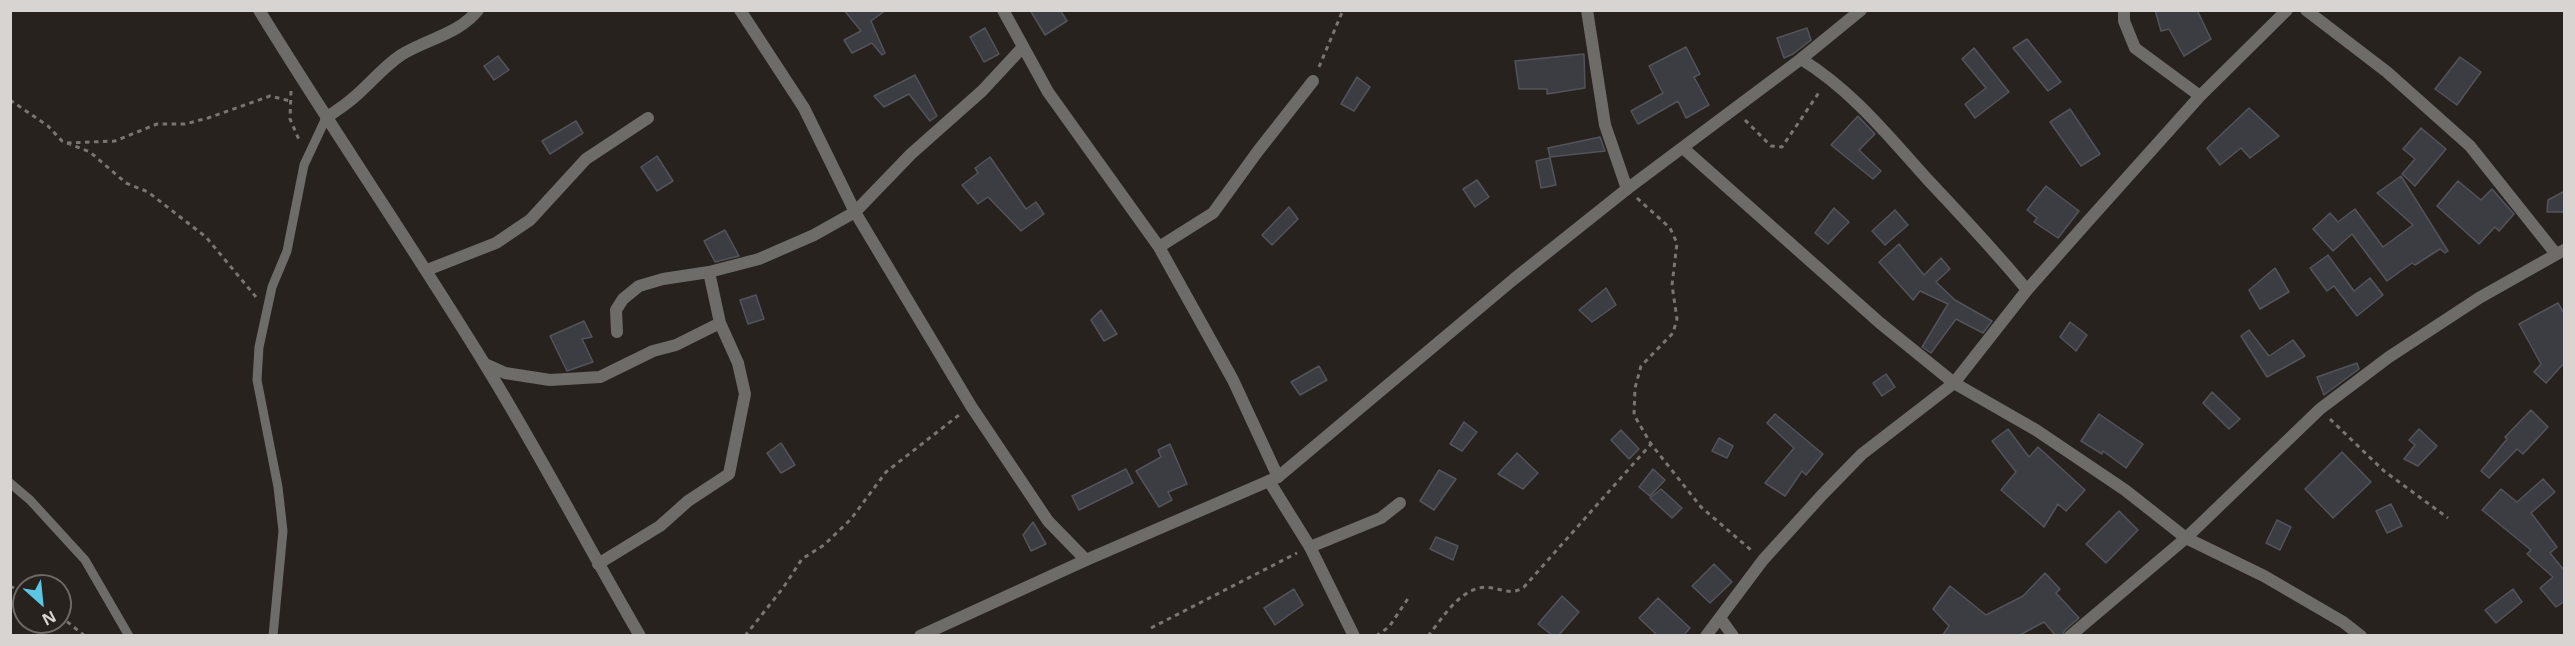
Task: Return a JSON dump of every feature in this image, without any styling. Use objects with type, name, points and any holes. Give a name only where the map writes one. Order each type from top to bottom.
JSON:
[{"type":"street","points":[[259,10],[485,364],[640,636]]},
{"type":"street","points":[[326,118],[352,99],[369,81],[401,55],[440,38],[472,18],[478,10]]},
{"type":"street","points":[[740,10],[804,108],[855,212],[972,406],[1048,521],[1086,560]]},
{"type":"street","points":[[1003,10],[1048,92],[1159,247],[1233,380],[1273,479],[1354,636]]},
{"type":"street","points":[[1587,10],[1605,125],[1627,189]]},
{"type":"street","points":[[920,636],[1086,560],[1273,479],[1514,279],[1627,189],[1801,59],[1861,10]]},
{"type":"street","points":[[2124,10],[2124,21],[2135,48],[2200,96]]},
{"type":"street","points":[[1706,636],[1763,560],[1862,454],[1954,382],[2027,290],[2200,96],[2287,10]]},
{"type":"street","points":[[2070,636],[2186,538],[2320,409],[2389,357],[2480,298],[2560,252],[2470,146],[2387,72],[2306,10]]},
{"type":"street","points":[[617,332],[616,310],[623,300],[639,286],[759,259],[814,235],[855,212],[911,154],[982,91],[1022,48]]},
{"type":"street","points":[[1801,59],[1829,76],[1885,131],[1982,236],[2027,290]]},
{"type":"street","points":[[1159,247],[1213,213],[1313,81]]},
{"type":"street","points":[[427,270],[496,243],[530,220],[586,159],[648,117]]},
{"type":"street","points":[[1683,148],[1880,323],[1954,382],[2046,437],[2125,490],[2186,538],[2264,576],[2343,622],[2361,636]]},
{"type":"street","points":[[598,564],[660,526],[688,501],[729,474],[745,394],[738,363],[720,323],[709,272]]},
{"type":"street","points":[[485,364],[505,373],[550,380],[600,377],[653,351],[676,345],[720,323]]},
{"type":"street","points":[[1310,547],[1381,518],[1400,503]]},
{"type":"street","points":[[1720,618],[1733,636]]},
{"type":"lane","points":[[273,636],[283,531],[278,487],[258,380],[259,347],[272,287],[287,251],[304,165],[326,118]]},
{"type":"lane","points":[[10,483],[30,500],[85,560],[129,636]]},
{"type":"path","points":[[1313,81],[1343,10]]},
{"type":"path","points":[[292,63],[290,119],[298,135],[304,165]]},
{"type":"path","points":[[1733,109],[1771,146],[1782,147],[1829,76]]},
{"type":"path","points":[[65,143],[115,141],[157,124],[185,124],[270,96],[290,100]]},
{"type":"path","points":[[10,100],[48,126],[65,143],[90,152],[126,183],[148,192],[206,237],[267,309]]},
{"type":"path","points":[[1627,189],[1670,228],[1677,243],[1672,285],[1676,325],[1673,333],[1641,366],[1635,388],[1634,416],[1651,444],[1701,507],[1763,560]]},
{"type":"path","points":[[745,636],[783,588],[802,559],[824,545],[851,519],[886,472],[972,406]]},
{"type":"path","points":[[2320,409],[2384,471],[2448,518]]},
{"type":"path","points":[[1428,636],[1453,604],[1471,591],[1487,586],[1516,592],[1524,587],[1651,444]]},
{"type":"path","points":[[1151,628],[1310,547]]},
{"type":"path","points":[[1376,636],[1389,627],[1408,597]]},
{"type":"path","points":[[72,626],[85,636]]},
{"type":"building","points":[[844,10],[886,10],[871,21],[885,53],[882,55],[872,43],[852,53],[844,40],[861,31]]},
{"type":"building","points":[[1030,10],[1060,10],[1067,21],[1045,35]]},
{"type":"building","points":[[2155,10],[2197,10],[2211,39],[2184,56],[2169,29],[2161,31]]},
{"type":"building","points":[[985,28],[999,54],[984,62],[970,37]]},
{"type":"building","points":[[1807,28],[1811,40],[1784,58],[1777,38]]},
{"type":"building","points":[[2027,39],[2061,82],[2048,91],[2013,48]]},
{"type":"building","points":[[1686,47],[1700,74],[1694,77],[1709,105],[1686,118],[1678,101],[1638,124],[1631,111],[1663,93],[1649,66]]},
{"type":"building","points":[[1974,48],[2009,92],[1975,118],[1965,104],[1986,88],[1962,59]]},
{"type":"building","points":[[1584,54],[1585,88],[1547,94],[1547,89],[1519,89],[1515,61]]},
{"type":"building","points":[[498,56],[509,70],[494,80],[484,66]]},
{"type":"building","points":[[2460,57],[2481,72],[2457,105],[2435,89]]},
{"type":"building","points":[[915,75],[937,116],[930,121],[909,94],[884,107],[874,96]]},
{"type":"building","points":[[1357,77],[1370,87],[1354,111],[1341,104]]},
{"type":"building","points":[[2249,108],[2279,136],[2250,158],[2241,148],[2220,165],[2207,148]]},
{"type":"building","points":[[2070,109],[2100,154],[2081,166],[2050,122]]},
{"type":"building","points":[[1858,116],[1875,134],[1859,150],[1881,171],[1873,179],[1831,145]]},
{"type":"building","points":[[576,121],[583,133],[550,154],[542,141]]},
{"type":"building","points":[[2421,128],[2446,149],[2415,186],[2402,174],[2415,159],[2403,149]]},
{"type":"building","points":[[1600,137],[1605,151],[1550,157],[1548,148]]},
{"type":"building","points":[[657,156],[673,181],[657,191],[641,167]]},
{"type":"building","points":[[990,157],[1026,209],[1036,202],[1044,214],[1021,231],[988,197],[978,204],[962,185],[978,173],[975,168]]},
{"type":"building","points":[[1550,158],[1556,185],[1541,188],[1536,161]]},
{"type":"building","points":[[2401,176],[2448,251],[2445,253],[2440,249],[2415,265],[2412,263],[2387,281],[2352,234],[2333,251],[2313,229],[2330,213],[2338,222],[2355,209],[2383,247],[2413,225],[2377,193]]},
{"type":"building","points":[[1477,180],[1489,197],[1475,207],[1463,189]]},
{"type":"building","points":[[2458,181],[2481,200],[2492,189],[2514,214],[2499,231],[2495,227],[2479,244],[2437,206]]},
{"type":"building","points":[[2046,186],[2079,211],[2058,238],[2034,222],[2037,218],[2027,210]]},
{"type":"building","points":[[2565,191],[2565,212],[2547,212],[2548,200]]},
{"type":"building","points":[[1289,207],[1298,219],[1272,245],[1262,235]]},
{"type":"building","points":[[1834,208],[1849,222],[1828,244],[1815,233]]},
{"type":"building","points":[[1895,210],[1908,225],[1885,245],[1872,231]]},
{"type":"building","points":[[725,230],[739,256],[715,262],[704,241]]},
{"type":"building","points":[[1899,244],[1924,275],[1941,258],[1950,269],[1936,282],[1955,300],[1992,321],[1983,333],[1956,319],[1931,353],[1922,347],[1948,304],[1920,291],[1913,300],[1879,262]]},
{"type":"building","points":[[2328,255],[2354,291],[2370,278],[2383,295],[2357,316],[2334,286],[2327,291],[2310,268]]},
{"type":"building","points":[[2275,268],[2289,292],[2260,309],[2249,290]]},
{"type":"building","points":[[1606,288],[1616,305],[1592,322],[1579,310]]},
{"type":"building","points":[[756,295],[764,319],[748,324],[740,300]]},
{"type":"building","points":[[2558,303],[2565,315],[2565,362],[2546,383],[2534,372],[2541,364],[2519,324]]},
{"type":"building","points":[[1101,310],[1117,334],[1104,341],[1091,320]]},
{"type":"building","points":[[584,321],[592,337],[582,339],[593,362],[567,371],[550,336]]},
{"type":"building","points":[[2070,322],[2087,335],[2076,351],[2060,337]]},
{"type":"building","points":[[2249,330],[2269,356],[2293,340],[2305,356],[2267,377],[2241,336]]},
{"type":"building","points":[[2357,363],[2359,369],[2324,395],[2317,377]]},
{"type":"building","points":[[1319,366],[1327,380],[1300,395],[1291,382]]},
{"type":"building","points":[[1886,374],[1895,387],[1882,396],[1873,383]]},
{"type":"building","points":[[2212,392],[2240,419],[2229,429],[2203,403]]},
{"type":"building","points":[[2531,410],[2548,427],[2523,454],[2517,449],[2489,478],[2481,471],[2507,439],[2505,437]]},
{"type":"building","points":[[1775,414],[1823,454],[1806,475],[1802,471],[1785,496],[1765,483],[1794,448],[1767,423]]},
{"type":"building","points":[[2099,414],[2143,444],[2126,468],[2103,451],[2102,454],[2081,441]]},
{"type":"building","points":[[1464,422],[1477,432],[1462,451],[1450,444]]},
{"type":"building","points":[[2008,429],[2029,457],[2038,447],[2085,490],[2066,511],[2058,504],[2044,527],[2001,490],[2016,472],[1992,441]]},
{"type":"building","points":[[2419,429],[2437,446],[2418,466],[2404,459],[2415,445],[2409,440]]},
{"type":"building","points":[[1621,430],[1639,449],[1629,459],[1611,440]]},
{"type":"building","points":[[1719,438],[1733,446],[1727,458],[1712,451]]},
{"type":"building","points":[[781,443],[795,465],[781,473],[767,453]]},
{"type":"building","points":[[1170,444],[1187,484],[1168,492],[1172,500],[1159,507],[1136,471],[1161,457],[1158,450]]},
{"type":"building","points":[[2342,452],[2371,482],[2333,518],[2305,489]]},
{"type":"building","points":[[1517,453],[1538,473],[1523,489],[1498,474]]},
{"type":"building","points":[[1126,469],[1133,483],[1079,510],[1072,496]]},
{"type":"building","points":[[1653,469],[1665,480],[1650,496],[1639,487]]},
{"type":"building","points":[[1439,470],[1456,479],[1434,510],[1420,501]]},
{"type":"building","points":[[2543,479],[2555,492],[2531,513],[2557,547],[2550,553],[2563,569],[2565,567],[2565,601],[2556,607],[2540,588],[2553,577],[2527,554],[2531,550],[2482,510],[2501,489],[2517,502]]},
{"type":"building","points":[[1661,489],[1682,508],[1672,518],[1650,498]]},
{"type":"building","points":[[2391,504],[2402,526],[2387,533],[2376,511]]},
{"type":"building","points":[[2119,511],[2138,530],[2106,563],[2086,544]]},
{"type":"building","points":[[2277,520],[2291,527],[2280,550],[2266,543]]},
{"type":"building","points":[[1033,522],[1046,544],[1031,551],[1023,535]]},
{"type":"building","points":[[1436,537],[1458,546],[1453,560],[1430,549]]},
{"type":"building","points":[[1714,564],[1732,582],[1710,603],[1692,586]]},
{"type":"building","points":[[2045,573],[2060,589],[2056,593],[2079,618],[2065,630],[2062,636],[2056,636],[2044,622],[2018,636],[1942,636],[1949,626],[1933,609],[1950,586],[1986,615],[2023,596]]},
{"type":"building","points":[[1294,589],[1303,605],[1275,625],[1264,608]]},
{"type":"building","points":[[2513,589],[2522,602],[2496,623],[2485,610]]},
{"type":"building","points":[[1562,596],[1579,612],[1558,636],[1553,636],[1538,624]]},
{"type":"building","points":[[1658,598],[1690,628],[1683,636],[1658,636],[1639,618]]}]
